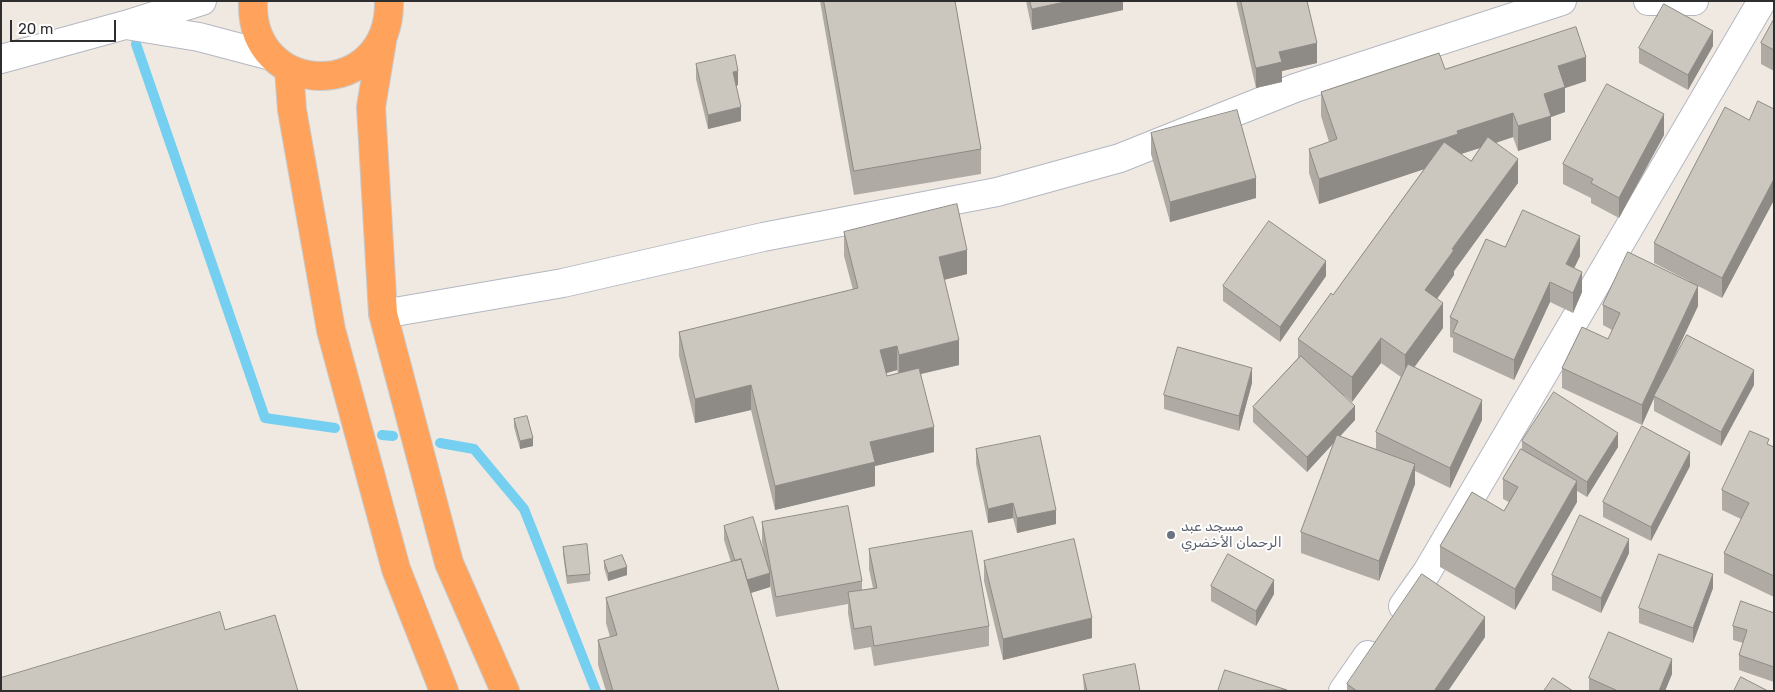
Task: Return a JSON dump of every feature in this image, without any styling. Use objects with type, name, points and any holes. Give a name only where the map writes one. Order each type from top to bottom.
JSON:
[{"type":"highway","points":[[253,1],[252,17],[258,38],[280,63],[315,77],[342,74],[365,61],[382,41]]},
{"type":"highway","points":[[389,1],[390,18],[382,41],[370,106],[383,314],[449,563],[504,691]]},
{"type":"highway","points":[[280,63],[292,110],[331,330],[396,569],[444,691]]},
{"type":"street","points":[[1,59],[125,25],[202,1]]},
{"type":"street","points":[[383,314],[563,283],[762,237],[997,192],[1120,158],[1295,88],[1562,1]]},
{"type":"street","points":[[1648,1],[1694,1]]},
{"type":"street","points":[[1343,691],[1427,572],[1762,1]]},
{"type":"street","points":[[125,25],[199,37],[280,63]]},
{"type":"building","points":[[824,1],[955,1],[981,149],[854,171]]},
{"type":"building","points":[[1030,1],[1069,1],[1032,9]]},
{"type":"building","points":[[1241,1],[1307,1],[1317,43],[1279,52],[1282,62],[1256,68]]},
{"type":"building","points":[[1664,4],[1713,31],[1688,75],[1639,48]]},
{"type":"building","points":[[1774,19],[1774,50],[1761,43]]},
{"type":"building","points":[[1576,27],[1586,57],[1558,66],[1565,87],[1544,94],[1551,116],[1518,126],[1513,113],[1457,131],[1458,134],[1319,179],[1309,149],[1337,139],[1321,92],[1439,53],[1445,69]]},
{"type":"building","points":[[735,55],[738,71],[733,72],[741,107],[708,115],[696,64]]},
{"type":"building","points":[[1607,84],[1664,114],[1619,198],[1591,183],[1593,179],[1563,164]]},
{"type":"building","points":[[1758,101],[1774,109],[1774,179],[1722,278],[1654,243],[1725,107],[1749,120]]},
{"type":"building","points":[[1237,110],[1256,178],[1170,202],[1151,133]]},
{"type":"building","points":[[1488,137],[1518,159],[1452,249],[1454,250],[1425,290],[1443,303],[1405,355],[1381,338],[1352,377],[1298,339],[1331,293],[1333,295],[1444,142],[1471,161]]},
{"type":"building","points":[[957,204],[967,250],[939,257],[959,340],[899,355],[897,346],[880,350],[887,376],[919,368],[934,427],[870,442],[875,462],[775,486],[751,385],[695,399],[679,332],[858,288],[844,232]]},
{"type":"building","points":[[1523,210],[1580,236],[1566,264],[1582,272],[1573,293],[1550,282],[1514,360],[1453,332],[1458,321],[1450,317],[1486,239],[1505,247]]},
{"type":"building","points":[[1269,221],[1326,261],[1280,327],[1223,286]]},
{"type":"building","points":[[1628,252],[1698,286],[1642,405],[1562,368],[1582,327],[1608,339],[1620,313],[1603,305]]},
{"type":"building","points":[[1687,335],[1754,370],[1721,432],[1654,396]]},
{"type":"building","points":[[1178,347],[1252,368],[1239,416],[1164,395]]},
{"type":"building","points":[[1301,356],[1355,406],[1307,457],[1253,407]]},
{"type":"building","points":[[1408,364],[1482,400],[1450,468],[1376,432]]},
{"type":"building","points":[[1554,392],[1618,433],[1587,482],[1522,441]]},
{"type":"building","points":[[527,416],[533,438],[520,441],[514,419]]},
{"type":"building","points":[[1642,426],[1690,452],[1651,527],[1603,502]]},
{"type":"building","points":[[1750,431],[1769,439],[1767,444],[1774,447],[1774,576],[1724,553],[1749,503],[1722,490]]},
{"type":"building","points":[[1337,435],[1415,464],[1379,561],[1301,532]]},
{"type":"building","points":[[1040,436],[1056,510],[1017,518],[1013,503],[988,509],[976,449]]},
{"type":"building","points":[[1521,449],[1577,481],[1515,589],[1440,546],[1472,492],[1504,511],[1518,487],[1503,479]]},
{"type":"building","points":[[848,506],[862,581],[776,597],[762,522]]},
{"type":"building","points":[[1580,515],[1629,539],[1601,598],[1552,575]]},
{"type":"building","points":[[753,517],[770,573],[747,580],[741,559],[735,561],[724,526]]},
{"type":"building","points":[[972,531],[989,626],[874,646],[871,626],[854,629],[848,592],[877,588],[869,549]]},
{"type":"building","points":[[1074,539],[1092,618],[1003,639],[984,561]]},
{"type":"building","points":[[587,544],[590,574],[567,576],[563,547]]},
{"type":"building","points":[[1228,554],[1274,580],[1256,611],[1211,586]]},
{"type":"building","points":[[1659,554],[1713,574],[1693,628],[1639,608]]},
{"type":"building","points":[[622,555],[627,567],[608,573],[604,561]]},
{"type":"building","points":[[741,559],[779,691],[613,691],[598,640],[617,635],[606,598]]},
{"type":"building","points":[[1422,574],[1485,617],[1434,691],[1357,691],[1347,684]]},
{"type":"building","points":[[1741,601],[1774,613],[1774,667],[1739,655],[1747,630],[1733,626]]},
{"type":"building","points":[[220,612],[225,630],[275,615],[298,691],[1,691],[1,678]]},
{"type":"building","points":[[1609,632],[1672,659],[1659,691],[1618,691],[1589,678]]},
{"type":"building","points":[[1135,664],[1140,691],[1087,691],[1083,675]]},
{"type":"building","points":[[1225,670],[1287,690],[1218,691]]},
{"type":"building","points":[[1741,677],[1768,691],[1734,691]]},
{"type":"building","points":[[1553,678],[1573,691],[1544,691]]},
{"type":"waterway","points":[[136,44],[265,418],[335,428]]},
{"type":"waterway","points":[[382,435],[393,436]]},
{"type":"waterway","points":[[440,443],[474,449],[524,509],[596,691]]},
{"type":"place","name":"مسجد عبد الرحمان الأخضري","points":[[1171,535]]}]
